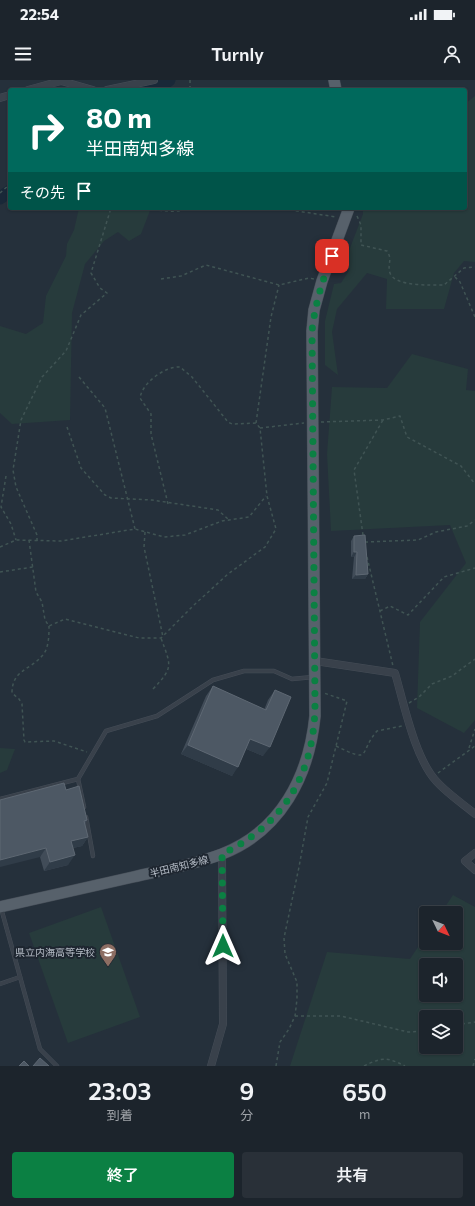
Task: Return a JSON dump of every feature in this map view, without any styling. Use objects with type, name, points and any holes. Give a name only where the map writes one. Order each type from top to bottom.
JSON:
[{"type":"main road","name":"半田南知多線","points":[[0,907],[173,868],[222,854],[243,844],[261,830],[279,812],[290,797],[301,777],[313,740],[315,690],[312,331],[314,310],[322,281],[348,213]]},
{"type":"street","points":[[118,88],[154,80]]},
{"type":"street","points":[[35,88],[61,81],[86,88]]},
{"type":"street","points":[[315,661],[394,673],[420,755],[430,773],[437,782],[475,814]]},
{"type":"street","points":[[475,853],[465,861],[475,870]]},
{"type":"street","points":[[211,1066],[223,1024],[222,854]]},
{"type":"lane","points":[[93,856],[78,779],[106,731],[157,716],[213,680],[244,671],[274,671],[292,679],[315,677]]},
{"type":"lane","points":[[0,799],[78,779]]},
{"type":"lane","points":[[0,907],[40,1049],[57,1066]]},
{"type":"lane","points":[[0,984],[20,977]]},
{"type":"path","points":[[0,193],[8,186]]},
{"type":"path","points":[[37,540],[37,536],[16,487],[13,470],[21,420],[42,377],[66,351],[81,315],[107,293],[100,288],[91,273],[110,210]]},
{"type":"path","points":[[158,210],[174,212],[183,210]]},
{"type":"path","points":[[292,210],[333,216],[356,213],[362,225],[361,245],[387,251],[391,257],[390,272],[393,278],[410,284],[444,285],[464,268],[475,267]]},
{"type":"path","points":[[161,280],[181,276],[206,265],[279,285],[309,278],[322,281]]},
{"type":"path","points":[[455,277],[460,282],[475,317]]},
{"type":"path","points":[[49,626],[65,619],[139,638],[161,638],[211,589],[265,547],[276,529],[267,496],[260,428],[256,422],[271,317],[279,285]]},
{"type":"path","points":[[168,504],[151,434],[151,414],[140,398],[141,394],[155,377],[169,368],[180,367],[192,377],[228,422],[232,424],[256,422]]},
{"type":"path","points":[[79,377],[104,408],[135,529]]},
{"type":"path","points":[[260,428],[313,422],[383,420],[400,416],[407,437],[461,466],[475,484]]},
{"type":"path","points":[[363,535],[354,470],[383,420]]},
{"type":"path","points":[[67,427],[81,468],[100,491],[111,498],[152,500],[168,504],[218,510],[229,520]]},
{"type":"path","points":[[6,476],[1,508],[11,524],[16,540]]},
{"type":"path","points":[[0,547],[16,540],[62,540],[135,529],[164,537],[185,536],[229,520],[249,516],[267,496]]},
{"type":"path","points":[[364,542],[418,540],[436,532],[467,526],[475,520]]},
{"type":"path","points":[[145,532],[144,547],[163,636]]},
{"type":"path","points":[[29,540],[36,592],[42,602],[45,620],[49,626],[49,635],[45,652],[18,675],[12,686],[12,693],[20,699],[22,704],[24,740],[25,742],[54,742],[92,754]]},
{"type":"path","points":[[367,557],[394,673]]},
{"type":"path","points":[[0,572],[33,567]]},
{"type":"path","points":[[380,611],[390,606],[408,615],[444,577],[475,568]]},
{"type":"path","points":[[153,689],[168,673],[169,667],[169,661],[161,638]]},
{"type":"path","points":[[404,706],[419,697],[432,684],[452,676],[475,659]]},
{"type":"path","points":[[276,1066],[280,1042],[289,1029],[295,1016],[297,982],[285,954],[284,938],[301,860],[308,817],[327,783],[347,701],[315,690]]},
{"type":"path","points":[[336,746],[355,755],[361,755],[366,751],[377,731],[411,725]]},
{"type":"path","points":[[469,749],[470,739],[475,729]]},
{"type":"path","points":[[430,773],[441,772],[469,749],[475,746]]},
{"type":"path","points":[[295,1016],[341,1016],[408,1032],[419,1031]]},
{"type":"path","points":[[463,1024],[475,1022]]},
{"type":"path","points":[[364,1066],[380,1058],[393,1060],[405,1066]]},
{"type":"path","points":[[474,1066],[475,1059]]},
{"type":"green space","points":[[475,96],[475,262],[464,261],[454,273],[444,309],[386,309],[387,279],[367,273],[337,309],[332,332],[338,375],[325,365],[325,321],[334,284],[341,283],[350,269],[345,261],[363,214],[363,210],[467,210],[467,102]]},
{"type":"green space","points":[[79,210],[150,210],[141,234],[129,241],[118,232],[104,241],[85,264],[72,313],[70,420],[12,424],[0,413],[0,326],[26,334],[43,323],[46,296],[66,256],[67,244],[74,230]]},
{"type":"green space","points":[[412,354],[468,369],[466,390],[475,391],[475,720],[464,733],[417,708],[420,622],[466,563],[450,525],[331,531],[327,454],[332,387],[387,388]]},
{"type":"green space","points":[[0,748],[15,749],[7,770],[0,773]]},
{"type":"green space","points":[[453,895],[475,907],[475,1066],[290,1066],[327,952],[410,959],[419,946],[419,950],[463,950],[463,906],[446,906]]},
{"type":"green space","points":[[101,907],[140,1017],[68,1043],[29,933]]},
{"type":"building","points":[[365,535],[368,574],[356,575],[357,552],[354,552],[354,536]]},
{"type":"building","points":[[213,686],[266,710],[275,690],[291,697],[270,747],[250,739],[238,767],[188,745]]},
{"type":"building","points":[[64,783],[66,790],[79,786],[87,820],[84,821],[88,837],[71,841],[75,855],[50,862],[46,848],[0,860],[0,800]]},
{"type":"building","points":[[40,1058],[49,1066],[33,1066]]},
{"type":"building","points":[[24,1061],[29,1066],[19,1066]]},
{"type":"waterway","points":[[142,88],[163,84],[169,80]]},
{"type":"waterway","points":[[0,198],[8,192]]},
{"type":"place","name":"県立内海高等学校","points":[[108,967]]},
{"type":"route","points":[[223,946],[222,854],[243,844],[266,826],[279,812],[290,797],[301,777],[313,740],[315,703],[312,331],[314,310],[322,281],[332,256]]}]
